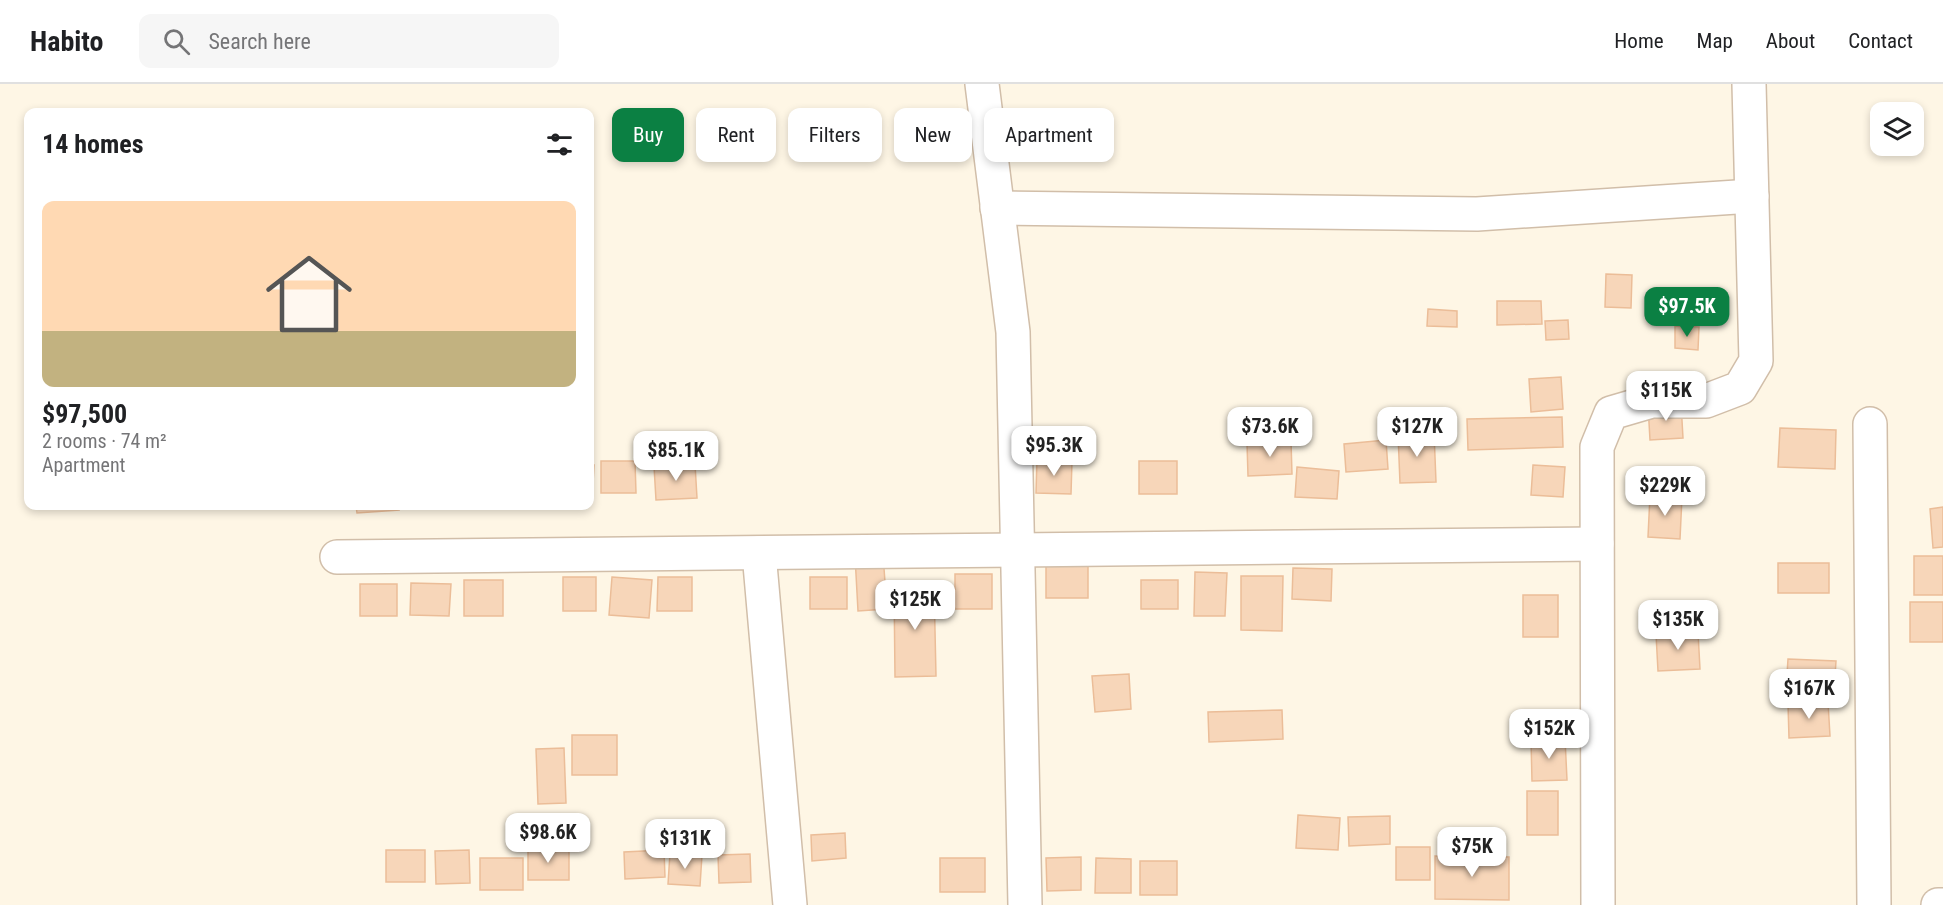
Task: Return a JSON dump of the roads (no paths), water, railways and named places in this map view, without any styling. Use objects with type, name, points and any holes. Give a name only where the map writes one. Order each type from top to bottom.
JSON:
[{"type":"street","points":[[982,84],[1013,332],[1025,905]]},
{"type":"street","points":[[1598,905],[1597,447],[1611,413],[1652,401],[1706,401],[1740,388],[1756,361],[1749,84]]},
{"type":"street","points":[[998,208],[1478,214],[1752,196]]},
{"type":"street","points":[[1870,424],[1874,905]]},
{"type":"street","points":[[337,557],[1597,544]]},
{"type":"street","points":[[759,553],[790,905]]},
{"type":"street","points":[[1938,905],[1943,905]]}]
